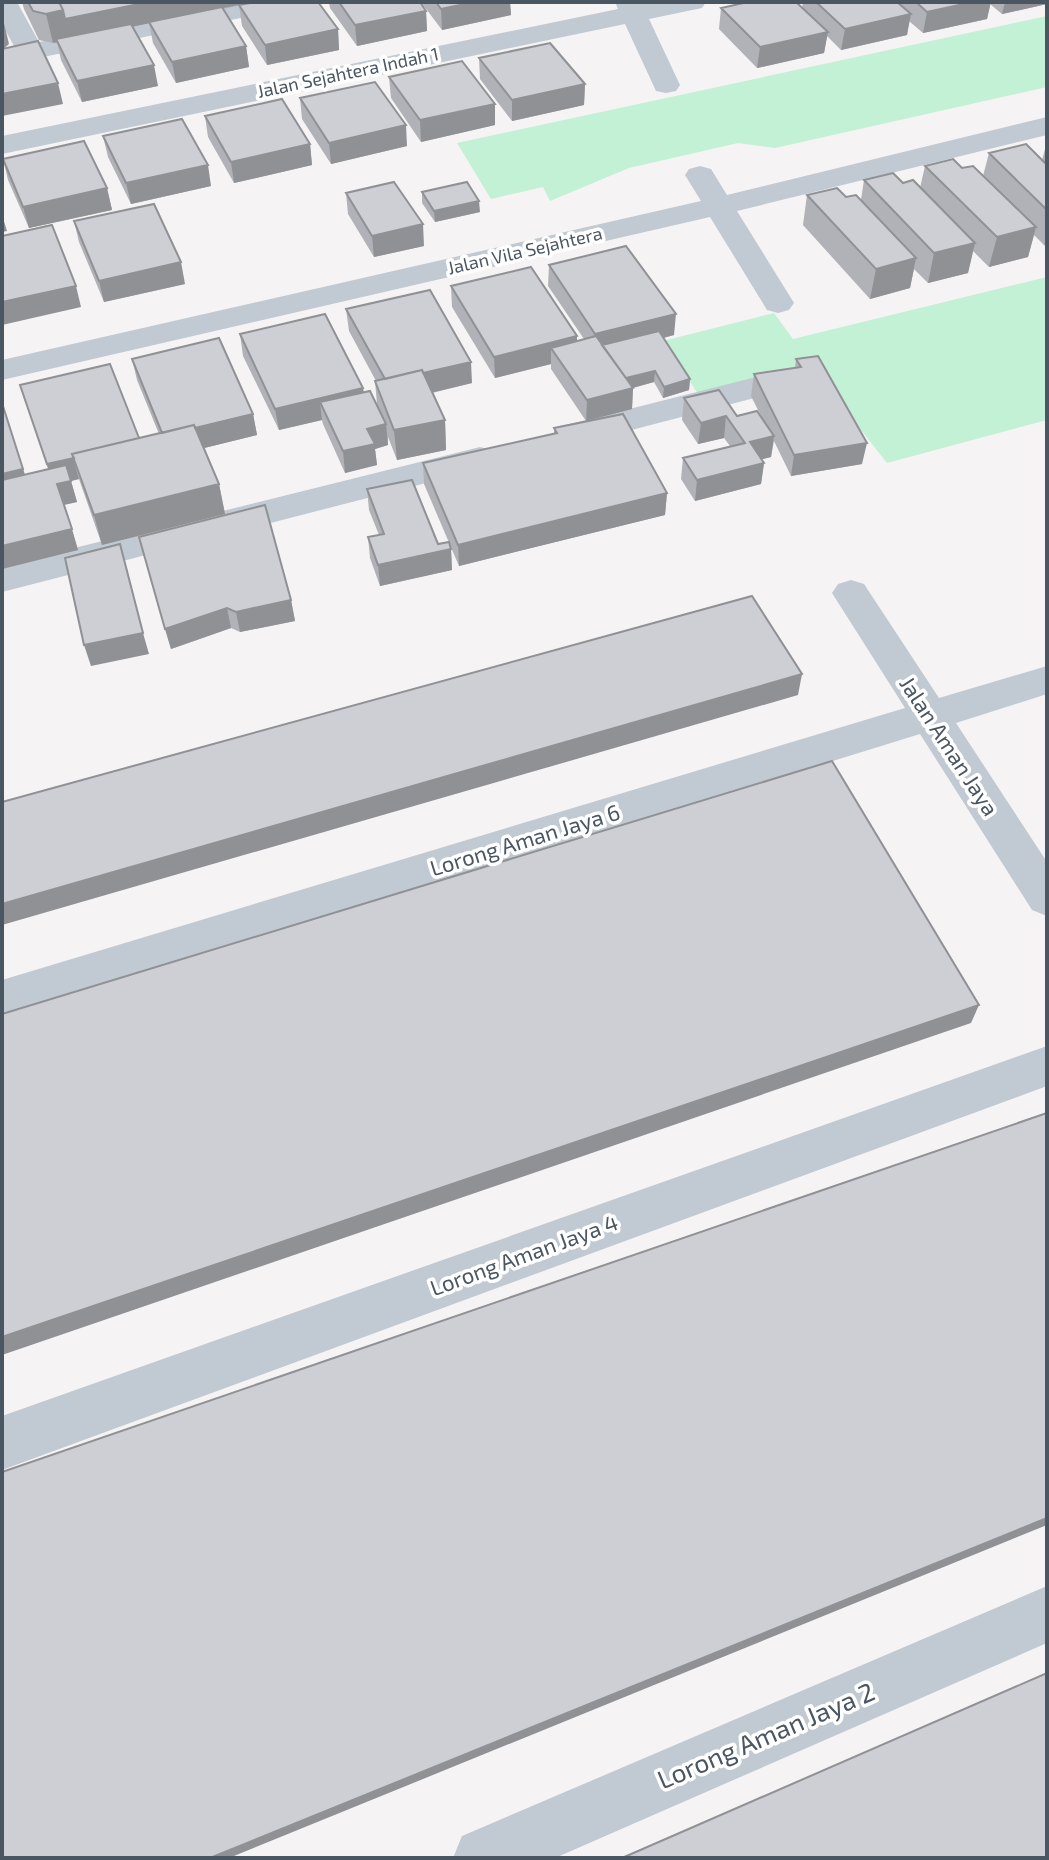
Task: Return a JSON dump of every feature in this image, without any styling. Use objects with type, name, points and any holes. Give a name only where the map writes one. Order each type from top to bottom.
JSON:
[{"type":"street","points":[[2,57],[281,2]]},
{"type":"street","name":"Jalan Sejahtera Indah 1","points":[[2,145],[631,8],[693,2]]},
{"type":"street","points":[[8,4],[30,51]]},
{"type":"street","points":[[631,8],[666,85]]},
{"type":"street","name":"Jalan Vila Sejahtera","points":[[2,370],[720,206],[1047,126]]},
{"type":"street","points":[[700,175],[778,303]]},
{"type":"street","points":[[2,579],[804,375]]},
{"type":"street","name":"Jalan Aman Jaya","points":[[851,593],[1047,898]]},
{"type":"street","name":"Lorong Aman Jaya 6","points":[[2,999],[1047,680]]},
{"type":"street","name":"Lorong Aman Jaya 4","points":[[2,1443],[1047,1066]]},
{"type":"street","name":"Lorong Aman Jaya 2","points":[[484,1858],[1047,1614]]},
{"type":"green space","points":[[1047,16],[1047,87],[775,148],[738,143],[629,168],[550,201],[543,187],[491,199],[457,143]]},
{"type":"green space","points":[[1047,277],[1047,420],[887,463],[810,365],[698,394],[663,341],[774,313],[793,339]]},
{"type":"building","points":[[28,2],[59,2],[63,10],[46,14],[33,11]]},
{"type":"building","points":[[59,2],[149,2],[65,19]]},
{"type":"building","points":[[318,2],[338,29],[265,45],[239,5]]},
{"type":"building","points":[[339,2],[420,2],[426,11],[355,25]]},
{"type":"building","points":[[436,2],[474,2],[441,9]]},
{"type":"building","points":[[748,2],[796,2],[828,32],[760,47],[721,8]]},
{"type":"building","points":[[816,2],[897,2],[911,14],[845,29]]},
{"type":"building","points":[[916,2],[973,2],[927,12]]},
{"type":"building","points":[[222,7],[246,46],[172,62],[149,22]]},
{"type":"building","points":[[131,24],[154,65],[77,81],[56,39]]},
{"type":"building","points":[[38,41],[58,83],[2,94],[2,49]]},
{"type":"building","points":[[550,43],[585,84],[512,100],[479,58]]},
{"type":"building","points":[[462,61],[495,104],[420,120],[389,77]]},
{"type":"building","points":[[375,82],[406,125],[329,143],[300,98]]},
{"type":"building","points":[[282,99],[310,144],[231,162],[205,116]]},
{"type":"building","points":[[182,119],[208,165],[126,183],[103,136]]},
{"type":"building","points":[[84,141],[107,188],[23,207],[3,159]]},
{"type":"building","points":[[1026,144],[1047,165],[1047,210],[989,153]]},
{"type":"building","points":[[953,159],[962,168],[973,166],[1036,227],[997,237],[925,166]]},
{"type":"building","points":[[893,173],[903,183],[913,180],[975,243],[934,253],[864,180]]},
{"type":"building","points":[[394,182],[423,224],[372,236],[346,193]]},
{"type":"building","points":[[467,182],[479,201],[434,211],[422,192]]},
{"type":"building","points":[[837,188],[846,197],[856,195],[916,258],[876,269],[807,195]]},
{"type":"building","points":[[154,204],[181,262],[99,281],[74,221]]},
{"type":"building","points":[[52,225],[76,286],[2,302],[2,236]]},
{"type":"building","points":[[626,246],[676,314],[595,334],[549,265]]},
{"type":"building","points":[[531,267],[577,336],[494,357],[451,286]]},
{"type":"building","points":[[430,290],[471,362],[385,379],[346,309]]},
{"type":"building","points":[[325,314],[363,388],[275,409],[240,334]]},
{"type":"building","points":[[659,331],[690,379],[664,387],[655,371],[626,378],[602,345]]},
{"type":"building","points":[[596,336],[633,388],[587,400],[551,348]]},
{"type":"building","points":[[219,338],[253,414],[162,433],[132,359]]},
{"type":"building","points":[[818,356],[867,443],[794,455],[754,374],[801,367],[796,359]]},
{"type":"building","points":[[110,364],[139,438],[72,454],[74,458],[47,464],[20,385]]},
{"type":"building","points":[[422,370],[445,420],[394,430],[375,381]]},
{"type":"building","points":[[719,390],[737,416],[757,411],[774,436],[750,442],[764,463],[697,480],[683,458],[745,443],[726,416],[701,423],[684,398]]},
{"type":"building","points":[[370,391],[386,424],[367,429],[375,444],[343,451],[320,402]]},
{"type":"building","points":[[2,403],[23,469],[2,474]]},
{"type":"building","points":[[623,414],[667,493],[458,545],[423,463],[557,433],[554,428]]},
{"type":"building","points":[[194,425],[219,484],[94,515],[72,454]]},
{"type":"building","points":[[66,465],[71,481],[57,484],[72,529],[2,546],[2,480]]},
{"type":"building","points":[[412,480],[438,544],[449,542],[451,549],[378,565],[368,537],[384,534],[367,489]]},
{"type":"building","points":[[265,505],[291,600],[236,612],[227,608],[165,629],[139,537]]},
{"type":"building","points":[[120,544],[143,633],[84,645],[65,558]]},
{"type":"building","points":[[752,596],[802,674],[2,904],[2,802]]},
{"type":"building","points":[[832,761],[979,1005],[2,1337],[2,1014]]},
{"type":"building","points":[[1047,1113],[1047,1518],[210,1858],[2,1858],[2,1472]]},
{"type":"building","points":[[1047,1673],[1047,1858],[622,1858]]}]
